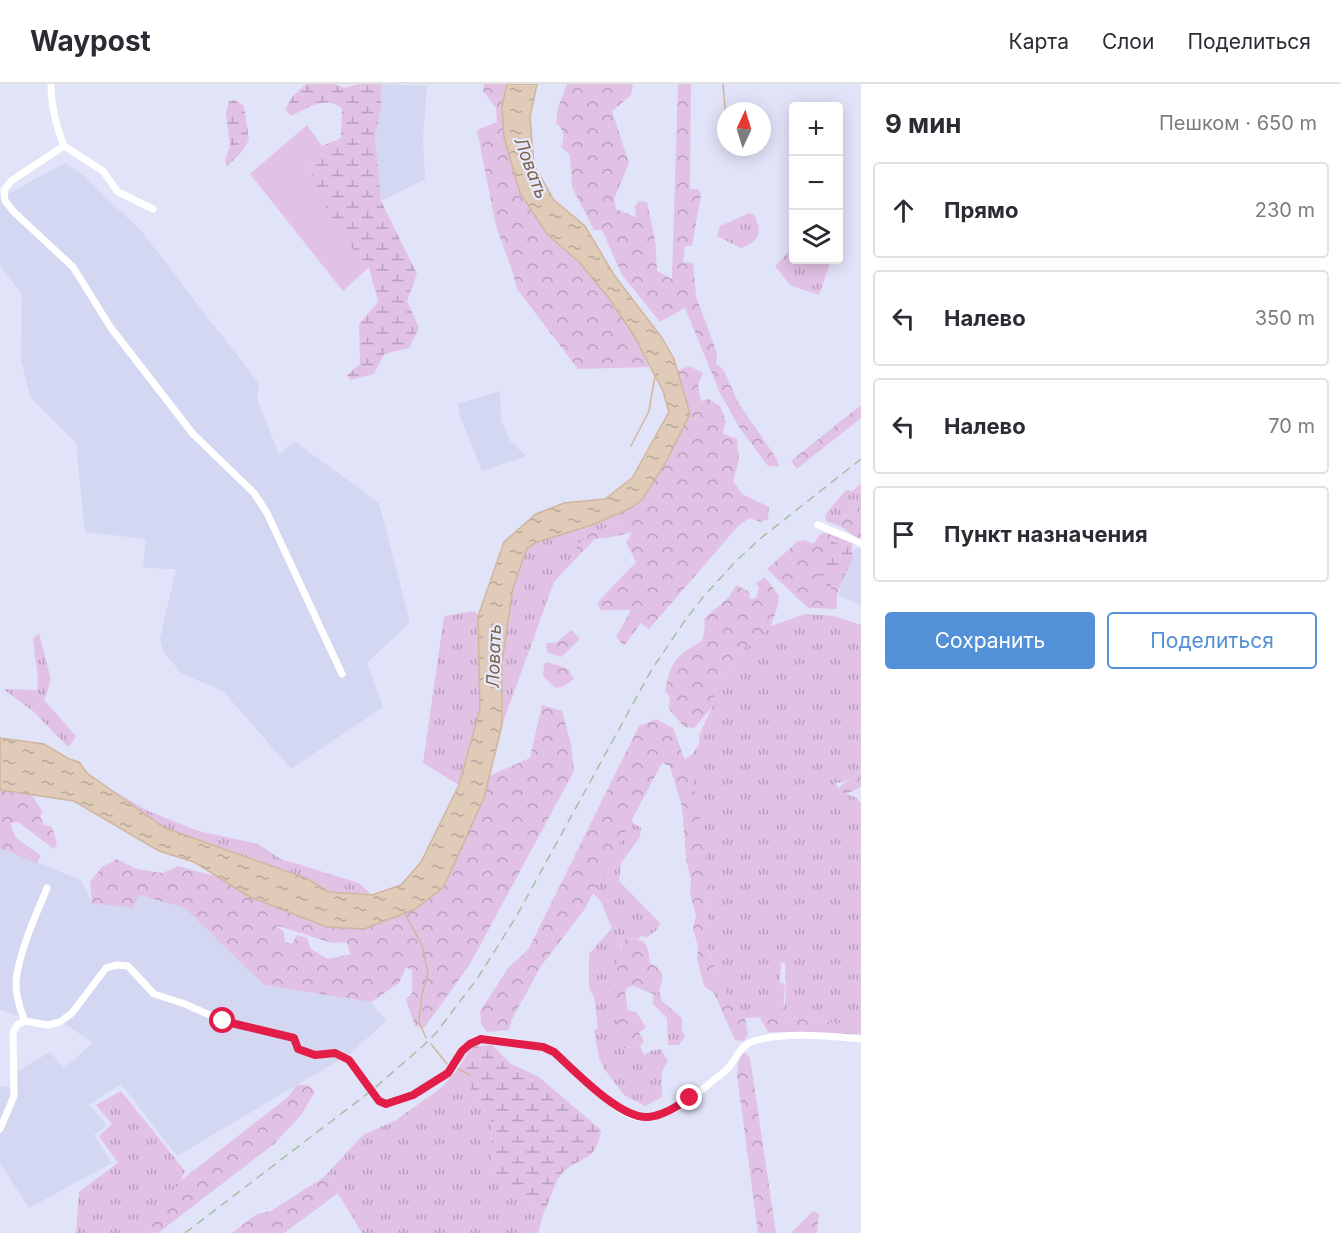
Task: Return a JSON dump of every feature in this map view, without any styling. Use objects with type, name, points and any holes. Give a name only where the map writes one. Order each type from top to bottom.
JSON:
[{"type":"street","points":[[51,84],[51,103],[56,126],[64,146],[104,171],[118,192],[153,209]]},
{"type":"street","points":[[64,146],[11,181],[4,190],[5,201],[73,267],[111,328],[193,434],[254,493],[267,513],[342,674]]},
{"type":"street","points":[[818,525],[861,543]]},
{"type":"street","points":[[25,1021],[18,996],[17,975],[47,888]]},
{"type":"street","points":[[0,1129],[14,1096],[13,1033],[17,1025],[25,1021],[48,1025],[60,1022],[72,1012],[106,968],[117,965],[128,966],[154,994],[185,1004],[223,1021],[294,1038],[298,1049],[315,1055],[335,1053],[349,1060],[379,1101],[386,1104],[413,1095],[448,1073],[462,1051],[481,1039],[543,1047],[554,1052],[614,1105],[635,1117],[649,1117],[672,1109],[690,1098],[729,1068],[741,1048],[750,1042],[774,1037],[807,1036],[861,1039]]},
{"type":"shaded area","points":[[381,84],[427,86],[423,138],[425,179],[381,201],[375,137],[381,109]]},
{"type":"shaded area","points":[[65,163],[84,176],[142,232],[259,384],[257,399],[279,454],[294,441],[379,503],[410,622],[367,663],[383,707],[291,769],[223,691],[182,674],[163,651],[160,639],[176,569],[143,568],[146,539],[85,532],[76,443],[31,398],[21,360],[22,294],[0,266],[0,198]]},
{"type":"shaded area","points":[[500,391],[501,420],[510,441],[526,456],[482,471],[460,416],[458,404]]},
{"type":"shaded area","points":[[856,547],[861,549],[861,605],[838,595]]},
{"type":"shaded area","points":[[0,848],[81,880],[92,903],[139,895],[185,907],[264,985],[371,1002],[386,1021],[351,1053],[177,1156],[121,1084],[89,1105],[107,1125],[94,1135],[112,1163],[29,1208],[0,1163],[0,1086],[16,1088],[18,1071],[50,1052],[64,1068],[93,1043],[64,1023],[35,1021],[0,1010]]},
{"type":"green space","points":[[306,84],[335,84],[344,88],[360,84],[381,84],[381,109],[375,137],[381,201],[417,274],[407,301],[419,328],[409,348],[384,354],[374,374],[350,380],[347,375],[360,364],[359,324],[378,302],[369,267],[342,237],[314,186],[309,157],[322,146],[341,138],[342,108],[335,104],[322,103],[291,116],[285,109],[293,96]]},
{"type":"green space","points":[[484,84],[507,84],[502,106],[547,234],[579,262],[608,297],[633,334],[649,367],[578,369],[517,289],[496,226],[477,130],[497,122],[496,108],[483,91]]},
{"type":"green space","points":[[567,84],[633,84],[631,95],[612,111],[629,163],[614,199],[616,209],[636,217],[635,206],[639,201],[647,202],[655,240],[657,271],[672,279],[678,84],[691,84],[690,189],[698,189],[701,195],[692,246],[685,246],[683,262],[693,263],[696,296],[717,353],[716,364],[723,369],[739,404],[777,459],[779,467],[768,466],[739,427],[720,393],[685,308],[660,322],[622,275],[602,230],[594,230],[572,187],[570,155],[561,147],[563,134],[556,123],[558,108]]},
{"type":"green space","points":[[235,100],[244,106],[249,140],[240,154],[227,166],[225,160],[230,145],[226,113],[229,101]]},
{"type":"green space","points":[[307,125],[322,146],[309,158],[314,186],[342,237],[369,267],[343,291],[250,174]]},
{"type":"green space","points":[[749,213],[754,215],[759,231],[752,242],[741,248],[717,236],[720,226]]},
{"type":"green space","points":[[789,252],[789,264],[830,264],[819,295],[790,285],[775,266]]},
{"type":"green space","points":[[689,366],[703,373],[698,384],[701,401],[709,399],[720,406],[726,422],[722,433],[737,439],[739,460],[733,481],[742,494],[769,507],[768,519],[761,522],[750,518],[739,525],[649,629],[641,623],[624,646],[616,637],[631,610],[601,610],[597,603],[636,562],[626,543],[632,532],[595,539],[582,552],[576,547],[588,534],[620,523],[643,510],[642,500],[666,462],[690,414],[677,371]]},
{"type":"green space","points":[[861,405],[861,418],[797,469],[791,461]]},
{"type":"green space","points":[[861,483],[861,509],[858,507],[842,518],[840,526],[826,521],[825,515],[846,490],[853,491]]},
{"type":"green space","points":[[642,500],[643,510],[620,523],[588,534],[577,547],[582,552],[554,582],[502,725],[502,662],[513,588],[527,548],[536,542],[592,525],[629,510]]},
{"type":"green space","points":[[858,507],[861,509],[861,541],[840,526],[842,519]]},
{"type":"green space","points":[[826,533],[853,543],[852,549],[831,541],[830,598],[831,580],[836,574],[845,575],[837,594],[837,609],[808,608],[767,569],[798,541],[804,540],[814,544],[820,534]]},
{"type":"green space","points":[[831,541],[852,549],[853,559],[845,575],[836,574],[831,580],[830,598],[826,598],[820,572]]},
{"type":"green space","points":[[765,577],[779,596],[771,626],[744,648],[729,672],[716,686],[713,706],[694,728],[684,727],[669,709],[670,698],[665,691],[672,666],[686,651],[702,641],[704,619],[729,597],[736,585],[749,592],[750,599],[756,598],[759,588],[756,583]]},
{"type":"green space","points":[[475,611],[478,616],[480,709],[459,785],[423,763],[444,616]]},
{"type":"green space","points":[[805,614],[834,616],[861,625],[861,771],[845,782],[835,783],[840,792],[855,797],[861,803],[861,1026],[783,1017],[786,994],[785,963],[781,963],[775,1017],[745,1018],[724,989],[706,947],[709,922],[707,916],[712,895],[685,759],[693,754],[699,744],[699,735],[713,706],[716,686],[729,672],[744,648],[771,626]]},
{"type":"green space","points":[[571,630],[580,639],[561,657],[547,652],[546,643],[556,643]]},
{"type":"green space","points":[[39,633],[51,680],[44,700],[76,736],[69,747],[34,712],[3,689],[37,690],[38,679],[33,639]]},
{"type":"green space","points":[[548,662],[568,669],[574,679],[556,688],[543,676],[544,664]]},
{"type":"green space","points":[[542,705],[562,711],[571,744],[574,771],[470,964],[424,1028],[415,1026],[406,1000],[412,993],[412,970],[406,967],[399,983],[371,1002],[264,985],[185,908],[139,895],[133,908],[92,903],[90,882],[102,867],[117,859],[136,869],[163,873],[178,866],[218,877],[250,897],[326,927],[364,929],[415,909],[443,888],[484,798],[489,776],[530,758]],"holes":[[[275,925],[332,943],[346,942],[351,954],[328,959],[311,949],[307,938],[297,935],[292,944],[285,942],[284,932]]]},
{"type":"green space","points":[[656,719],[673,728],[694,784],[712,895],[707,916],[709,922],[706,948],[724,989],[745,1018],[748,1034],[744,1041],[735,1040],[714,993],[704,986],[697,959],[698,947],[693,928],[696,915],[690,894],[691,880],[686,858],[682,807],[670,766],[662,763],[584,910],[541,966],[512,1019],[509,1030],[487,1032],[481,1024],[480,1011],[509,967],[528,950],[639,726]]},
{"type":"green space","points":[[861,771],[861,787],[846,794],[840,792],[838,788]]},
{"type":"green space","points":[[109,788],[148,811],[198,831],[258,844],[281,859],[359,883],[372,895],[329,892],[308,879],[165,828]]},
{"type":"green space","points":[[0,790],[32,795],[43,813],[40,816],[44,825],[52,827],[57,843],[54,849],[18,822],[10,823],[16,838],[41,856],[37,863],[0,848]]},
{"type":"green space","points":[[631,821],[641,828],[640,837],[621,863],[619,881],[660,923],[658,929],[648,937],[626,938],[620,946],[625,1048],[640,1046],[644,1055],[661,1049],[668,1061],[662,1071],[662,1097],[645,1106],[625,1096],[605,1070],[599,1058],[594,1031],[598,1027],[594,997],[589,989],[589,954],[612,928],[601,902],[593,893]]},
{"type":"green space","points":[[626,938],[645,943],[650,963],[661,971],[662,978],[659,991],[653,994],[634,986],[628,987],[625,992],[628,1011],[636,1012],[646,1027],[639,1033],[644,1041],[640,1046],[624,1048],[619,1039],[615,973],[620,948]]},
{"type":"green space","points":[[780,983],[785,984],[783,1017],[861,1026],[861,1034],[768,1032],[760,1018],[775,1016]]},
{"type":"green space","points":[[659,991],[662,1001],[682,1018],[682,1031],[685,1037],[679,1045],[668,1045],[667,1018],[653,1004],[653,994]]},
{"type":"green space","points":[[492,1045],[511,1064],[539,1077],[601,1130],[599,1141],[591,1153],[569,1167],[559,1177],[544,1212],[521,1194],[493,1179],[491,1120],[458,1069],[472,1047]]},
{"type":"green space","points":[[744,1052],[750,1058],[776,1233],[758,1233],[737,1075],[739,1058]]},
{"type":"green space","points":[[458,1069],[491,1120],[493,1179],[521,1194],[544,1212],[538,1233],[362,1233],[338,1193],[336,1180],[324,1177],[363,1135],[396,1120],[441,1088]]},
{"type":"green space","points":[[297,1085],[308,1085],[315,1092],[301,1115],[274,1144],[158,1233],[141,1233],[164,1214],[175,1185],[288,1097]]},
{"type":"green space","points":[[121,1091],[185,1171],[164,1214],[141,1233],[76,1233],[79,1192],[118,1163],[99,1136],[112,1124],[96,1105]]},
{"type":"green space","points":[[324,1177],[336,1180],[338,1193],[284,1233],[232,1233],[257,1214],[271,1211]]},
{"type":"green space","points":[[813,1211],[819,1214],[817,1233],[791,1233]]},
{"type":"water","name":"Ловать","points":[[507,84],[537,84],[530,117],[534,165],[554,200],[585,226],[614,275],[662,338],[674,359],[690,414],[666,462],[642,500],[629,509],[592,525],[537,542],[527,548],[513,588],[502,662],[502,725],[484,798],[443,888],[415,909],[364,929],[327,927],[250,897],[194,862],[159,851],[74,801],[0,790],[0,738],[44,744],[69,759],[79,762],[87,773],[165,828],[308,879],[329,892],[372,895],[401,885],[421,862],[459,785],[480,709],[478,616],[504,542],[536,514],[564,503],[605,499],[632,478],[669,412],[663,391],[633,334],[608,297],[579,262],[547,234],[520,193],[504,137],[502,106]]},
{"type":"waterway","points":[[723,84],[725,102]]},
{"type":"waterway","points":[[631,446],[649,411],[655,376]]},
{"type":"waterway","points":[[404,912],[422,945],[428,974],[422,994],[419,1022],[426,1038]]},
{"type":"waterway","points":[[431,1044],[447,1064]]},
{"type":"waterway","points":[[458,1069],[470,1075]]},
{"type":"railway","points":[[185,1233],[371,1091],[436,1033],[477,979],[516,917],[652,669],[686,619],[736,561],[761,538],[861,459]]},
{"type":"route","points":[[223,1021],[294,1038],[298,1049],[315,1055],[335,1053],[349,1060],[379,1101],[386,1104],[392,1104],[413,1095],[448,1073],[462,1051],[481,1039],[543,1047],[554,1052],[614,1105],[635,1117],[649,1117],[672,1109],[690,1098]]}]
